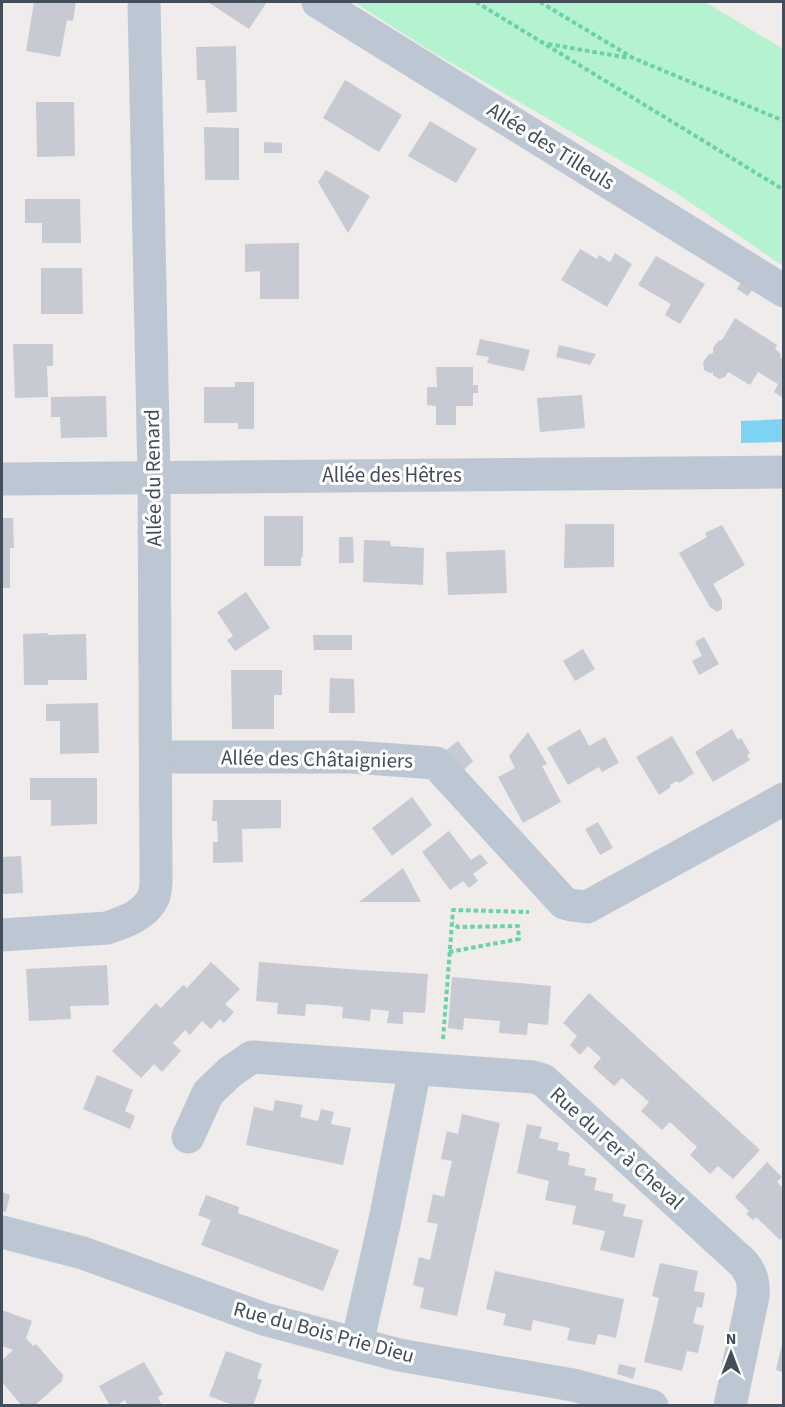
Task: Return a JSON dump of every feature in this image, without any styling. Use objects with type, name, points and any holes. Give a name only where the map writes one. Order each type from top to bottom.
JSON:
[{"type":"street","name":"Allée du Renard","points":[[2,935],[107,928],[136,916],[146,908],[154,896],[156,757],[154,477],[144,2]]},
{"type":"street","name":"Allée des Tilleuls","points":[[318,2],[783,291]]},
{"type":"street","name":"Allée des Hêtres","points":[[2,479],[783,472]]},
{"type":"street","name":"Allée des Châtaigniers","points":[[156,757],[352,757],[436,763],[564,903]]},
{"type":"street","points":[[564,903],[587,907],[783,799]]},
{"type":"street","name":"Rue du Fer à Cheval","points":[[188,1137],[208,1093],[230,1072],[252,1057],[533,1077],[543,1080],[743,1263],[751,1273],[754,1286],[753,1296],[730,1406]]},
{"type":"street","points":[[357,1344],[385,1220],[428,1069]]},
{"type":"street","name":"Rue du Bois Prie Dieu","points":[[2,1232],[83,1253],[264,1319],[357,1344],[399,1354],[573,1385],[652,1406]]},
{"type":"path","points":[[477,2],[783,190]]},
{"type":"path","points":[[540,2],[633,58],[783,121]]},
{"type":"path","points":[[544,43],[633,58]]},
{"type":"path","points":[[428,1069],[449,952],[453,910],[525,911],[556,915],[564,903]]},
{"type":"path","points":[[449,952],[519,939],[518,926],[458,927],[452,923]]},
{"type":"green space","points":[[354,2],[705,2],[783,49],[783,266],[675,192],[429,50]]},
{"type":"water","points":[[783,419],[783,442],[741,443],[741,421]]},
{"type":"building","points":[[34,2],[76,2],[73,21],[67,20],[60,57],[26,51]]},
{"type":"building","points":[[208,2],[267,2],[249,29]]},
{"type":"building","points":[[236,46],[237,112],[207,113],[205,80],[197,80],[196,47]]},
{"type":"building","points":[[345,80],[402,115],[379,152],[323,118]]},
{"type":"building","points":[[36,102],[74,102],[75,156],[37,157]]},
{"type":"building","points":[[430,121],[477,149],[456,183],[408,156]]},
{"type":"building","points":[[204,127],[239,128],[239,180],[205,180]]},
{"type":"building","points":[[264,142],[282,143],[282,153],[264,153]]},
{"type":"building","points":[[326,170],[370,196],[348,233],[318,182]]},
{"type":"building","points":[[25,199],[80,199],[81,243],[42,243],[42,223],[25,223]]},
{"type":"building","points":[[299,243],[299,299],[260,299],[260,271],[245,272],[245,244]]},
{"type":"building","points":[[580,249],[597,259],[599,255],[610,262],[615,253],[632,264],[607,307],[561,280]]},
{"type":"building","points":[[656,256],[705,284],[680,324],[665,315],[671,304],[638,285]]},
{"type":"building","points":[[41,268],[82,268],[83,314],[41,314]]},
{"type":"building","points":[[743,279],[754,287],[748,296],[737,289]]},
{"type":"building","points":[[735,318],[777,345],[775,349],[783,359],[783,398],[774,392],[778,384],[758,372],[750,385],[728,372],[725,377],[719,379],[713,375],[713,372],[704,370],[703,363],[708,355],[713,353],[713,348],[718,341],[722,340]]},
{"type":"building","points":[[480,339],[530,350],[524,371],[487,363],[489,357],[476,355]]},
{"type":"building","points":[[13,344],[53,344],[53,366],[47,366],[48,397],[15,398]]},
{"type":"building","points":[[559,345],[596,354],[590,365],[556,357]]},
{"type":"building","points":[[436,367],[473,367],[473,385],[478,385],[478,393],[473,393],[473,406],[456,406],[456,425],[436,425],[436,406],[427,405],[427,387],[437,387]]},
{"type":"building","points":[[235,382],[254,382],[254,429],[238,429],[238,423],[204,423],[204,387],[235,387]]},
{"type":"building","points":[[582,395],[585,428],[540,432],[537,398]]},
{"type":"building","points":[[106,396],[107,437],[61,438],[60,417],[51,417],[51,397]]},
{"type":"building","points":[[264,516],[303,516],[301,566],[264,566]]},
{"type":"building","points":[[2,518],[13,518],[14,548],[10,548],[10,588],[2,588]]},
{"type":"building","points":[[565,524],[614,524],[614,567],[564,568]]},
{"type":"building","points":[[722,525],[745,565],[713,584],[722,600],[722,609],[717,612],[710,607],[679,553],[707,537],[705,533]]},
{"type":"building","points":[[339,537],[353,537],[354,563],[339,563]]},
{"type":"building","points":[[364,540],[390,541],[391,546],[424,548],[423,585],[363,582]]},
{"type":"building","points":[[505,550],[507,593],[448,595],[446,552]]},
{"type":"building","points":[[246,592],[270,628],[235,651],[227,640],[233,636],[217,612]]},
{"type":"building","points":[[48,633],[48,635],[86,634],[87,680],[48,680],[48,685],[24,685],[23,634]]},
{"type":"building","points":[[313,635],[352,635],[352,650],[314,650]]},
{"type":"building","points":[[704,637],[719,664],[699,675],[692,661],[702,656],[695,642]]},
{"type":"building","points":[[583,649],[595,669],[575,681],[563,661]]},
{"type":"building","points":[[231,670],[282,670],[282,695],[274,695],[274,729],[232,729]]},
{"type":"building","points":[[330,678],[354,679],[355,713],[329,713]]},
{"type":"building","points":[[98,703],[99,753],[60,754],[60,721],[46,721],[46,704]]},
{"type":"building","points":[[580,729],[589,746],[605,737],[619,763],[602,772],[599,767],[568,785],[547,748]]},
{"type":"building","points":[[732,729],[750,753],[747,755],[750,760],[713,782],[695,752]]},
{"type":"building","points":[[528,732],[547,764],[542,766],[561,802],[523,823],[498,777],[515,768],[509,756]]},
{"type":"building","points":[[672,736],[694,773],[679,783],[677,781],[670,785],[671,787],[659,795],[636,757]]},
{"type":"building","points":[[458,741],[473,761],[460,774],[441,754]]},
{"type":"building","points":[[30,778],[97,778],[97,824],[51,826],[51,800],[30,800]]},
{"type":"building","points":[[412,797],[432,825],[392,856],[372,828]]},
{"type":"building","points":[[213,800],[281,800],[281,828],[242,829],[243,862],[213,863],[213,842],[218,842],[217,821],[212,821]]},
{"type":"building","points":[[598,822],[613,848],[600,855],[585,829]]},
{"type":"building","points":[[449,831],[471,860],[480,854],[488,863],[473,874],[478,881],[469,888],[463,881],[450,890],[422,852]]},
{"type":"building","points":[[21,856],[23,893],[2,894],[2,857]]},
{"type":"building","points":[[403,868],[421,902],[359,902]]},
{"type":"building","points":[[211,962],[240,989],[225,1004],[234,1012],[224,1023],[220,1019],[211,1029],[202,1021],[190,1035],[185,1030],[173,1043],[181,1051],[162,1072],[154,1064],[141,1078],[112,1051],[156,1003],[161,1008],[183,985],[187,988]]},
{"type":"building","points":[[259,962],[428,974],[425,1013],[403,1012],[403,1024],[387,1023],[389,1011],[371,1009],[370,1021],[342,1018],[343,1007],[324,1005],[306,1004],[305,1016],[277,1014],[278,1003],[256,1001]]},
{"type":"building","points":[[107,965],[109,1005],[70,1006],[71,1019],[29,1021],[26,969]]},
{"type":"building","points":[[452,977],[551,986],[548,1025],[528,1023],[527,1035],[499,1033],[500,1021],[464,1018],[463,1030],[448,1028]]},
{"type":"building","points":[[589,993],[760,1150],[733,1179],[718,1166],[710,1174],[690,1155],[697,1147],[670,1122],[662,1130],[641,1111],[649,1102],[622,1078],[614,1086],[593,1067],[601,1058],[588,1046],[580,1055],[570,1045],[577,1036],[563,1023]]},
{"type":"building","points":[[97,1075],[133,1090],[125,1111],[135,1116],[130,1129],[83,1109]]},
{"type":"building","points":[[275,1100],[303,1105],[300,1117],[318,1121],[321,1109],[334,1112],[331,1124],[351,1128],[343,1165],[246,1145],[254,1107],[273,1111]]},
{"type":"building","points":[[462,1114],[500,1123],[457,1316],[420,1308],[424,1288],[413,1285],[419,1257],[430,1260],[438,1224],[427,1222],[433,1194],[444,1197],[452,1161],[441,1159],[447,1131],[458,1134]]},
{"type":"building","points":[[527,1124],[542,1127],[539,1138],[559,1143],[557,1150],[570,1153],[568,1165],[586,1169],[584,1175],[597,1178],[594,1190],[613,1194],[612,1201],[626,1205],[623,1216],[643,1220],[634,1258],[600,1250],[605,1231],[572,1224],[576,1206],[545,1200],[549,1181],[517,1173]]},
{"type":"building","points":[[767,1162],[782,1177],[777,1182],[783,1188],[783,1236],[780,1240],[756,1217],[753,1220],[746,1214],[749,1211],[735,1197]]},
{"type":"building","points":[[2,1192],[10,1195],[6,1212],[2,1211]]},
{"type":"building","points":[[206,1195],[239,1207],[238,1213],[339,1250],[323,1291],[201,1245],[211,1220],[198,1215]]},
{"type":"building","points":[[660,1263],[698,1271],[694,1291],[705,1293],[702,1308],[697,1307],[693,1323],[704,1326],[698,1353],[687,1351],[682,1371],[644,1362],[659,1298],[652,1296]]},
{"type":"building","points":[[495,1271],[624,1299],[616,1338],[598,1334],[595,1345],[567,1340],[570,1328],[533,1320],[531,1331],[503,1325],[506,1314],[486,1309]]},
{"type":"building","points":[[2,1310],[32,1321],[26,1338],[33,1346],[36,1344],[63,1375],[62,1381],[34,1406],[22,1406],[2,1382],[2,1360],[13,1350],[2,1346]]},
{"type":"building","points":[[783,1340],[783,1372],[776,1370]]},
{"type":"building","points":[[226,1351],[262,1364],[257,1378],[262,1380],[253,1406],[235,1406],[209,1396]]},
{"type":"building","points":[[144,1362],[163,1394],[158,1397],[162,1406],[128,1406],[125,1400],[115,1406],[110,1406],[99,1386]]},
{"type":"building","points":[[619,1364],[636,1368],[633,1379],[617,1374]]}]
